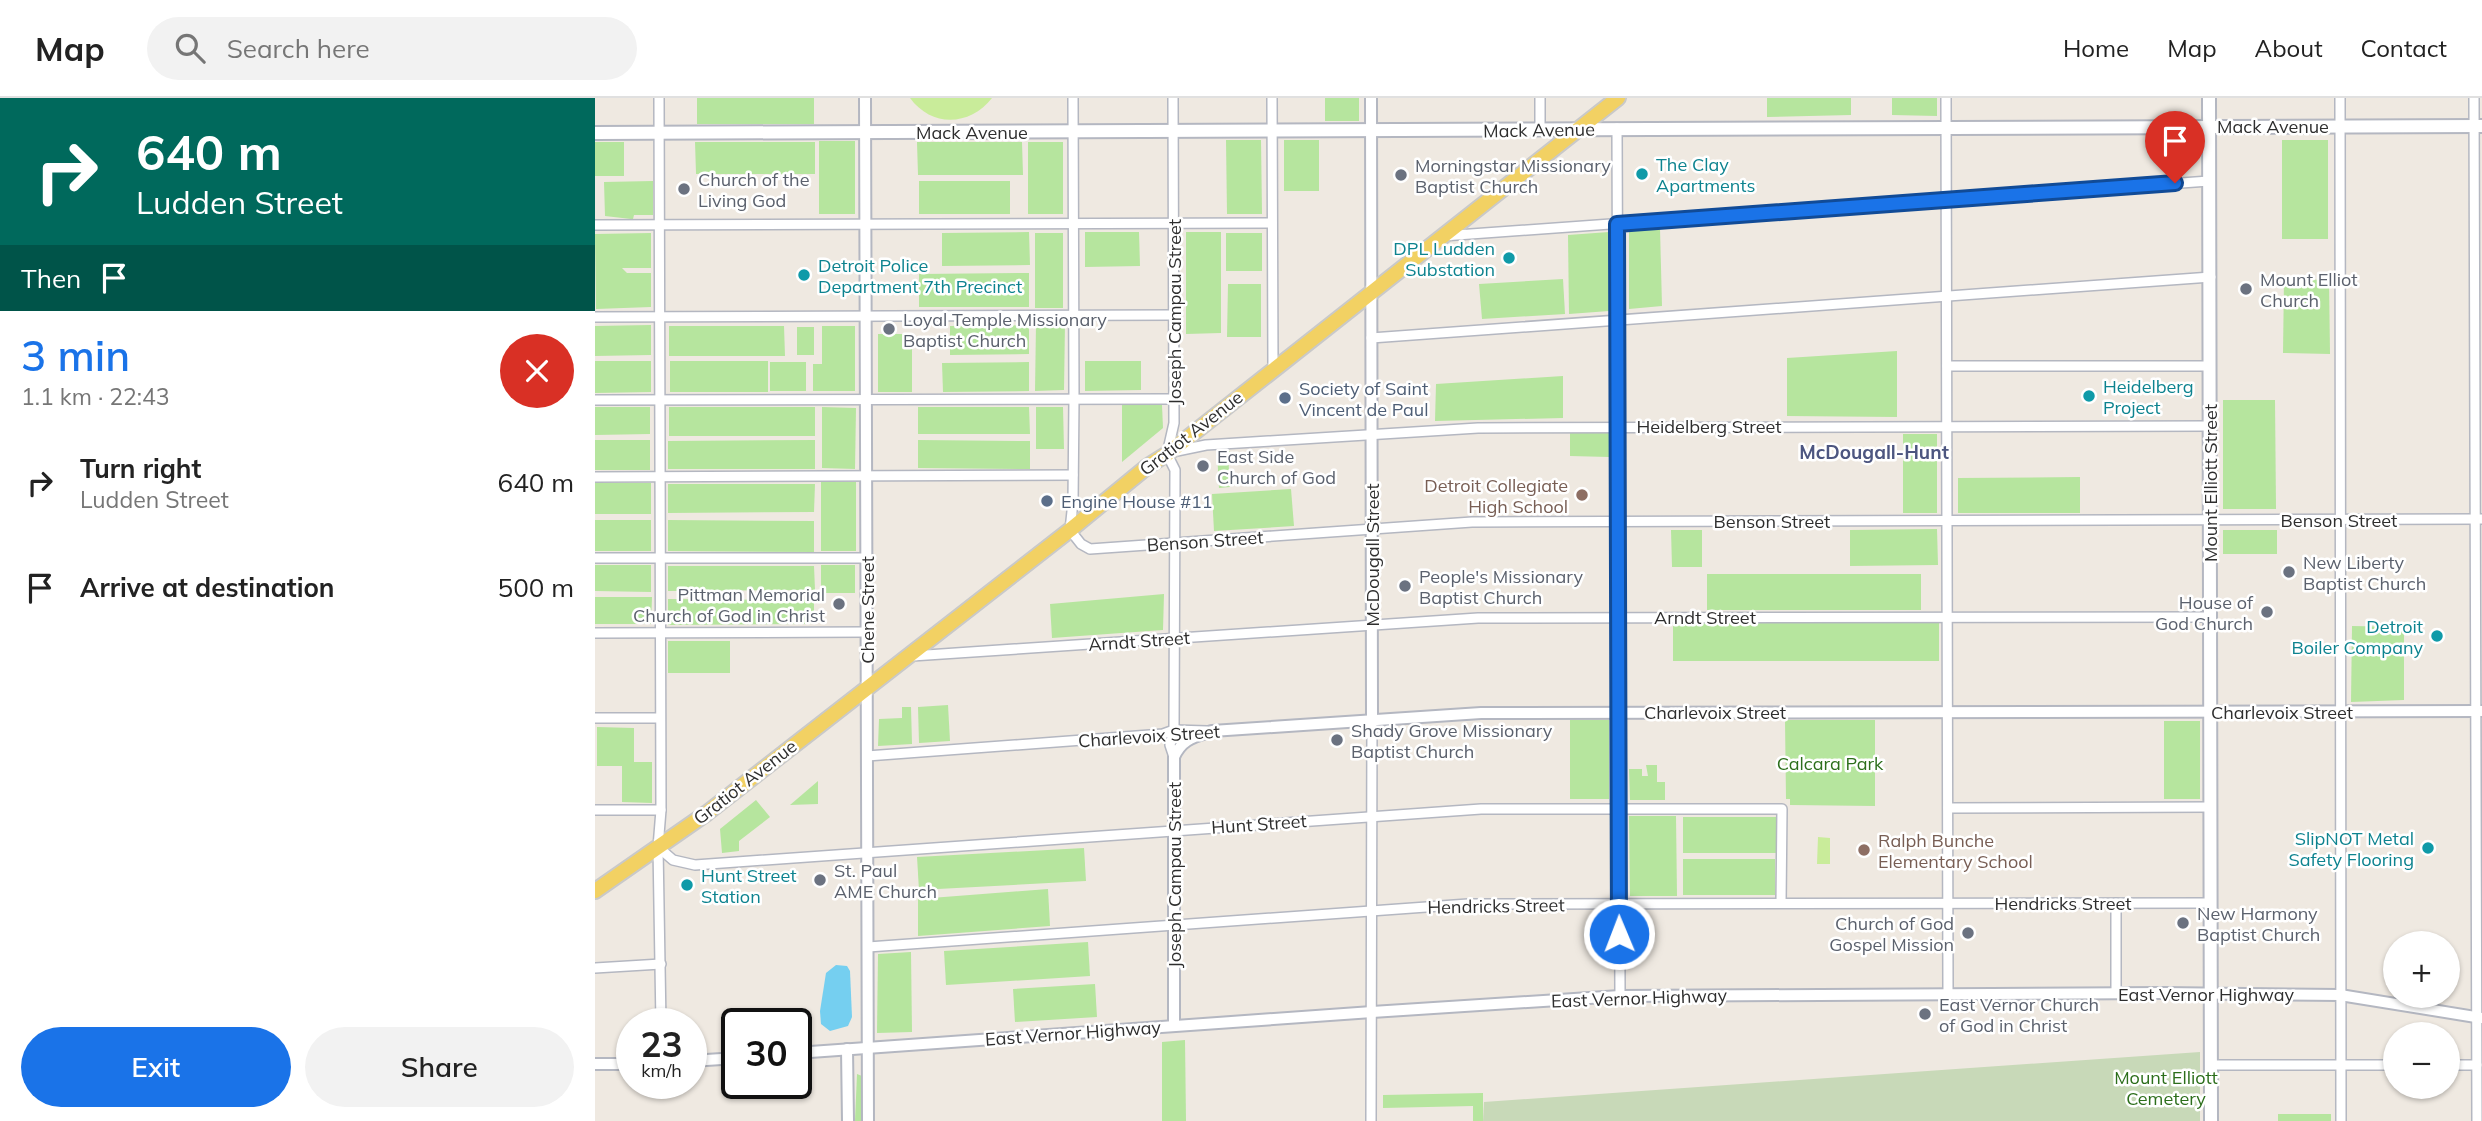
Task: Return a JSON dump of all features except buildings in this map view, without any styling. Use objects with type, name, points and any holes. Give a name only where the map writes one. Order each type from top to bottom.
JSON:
[{"type":"main road","name":"Gratiot Avenue","points":[[595,891],[707,813],[1618,98]]},
{"type":"main road","name":"Mount Elliott Street","points":[[2209,98],[2211,1121]]},
{"type":"main road","name":"Mack Avenue","points":[[595,133],[2478,125]]},
{"type":"street","points":[[659,98],[661,810],[658,847],[661,1008]]},
{"type":"street","name":"Chene Street","points":[[865,98],[868,1121]]},
{"type":"street","points":[[1070,530],[1074,399],[1073,98]]},
{"type":"street","name":"Joseph Campau Street","points":[[1173,98],[1174,423],[1167,454],[1175,470],[1174,730],[1170,745],[1174,757],[1174,1026]]},
{"type":"street","points":[[1272,98],[1273,369]]},
{"type":"street","name":"McDougall Street","points":[[1371,98],[1371,1121]]},
{"type":"street","points":[[1540,98],[1540,130]]},
{"type":"street","points":[[1946,98],[1948,994]]},
{"type":"street","points":[[2340,98],[2341,1121]]},
{"type":"street","points":[[2474,98],[2478,125],[2477,1121]]},
{"type":"street","points":[[1617,128],[1620,996]]},
{"type":"street","points":[[1442,236],[2209,181]]},
{"type":"street","points":[[595,225],[1272,223]]},
{"type":"street","points":[[1371,338],[2211,276]]},
{"type":"street","points":[[595,317],[1174,315]]},
{"type":"street","points":[[1947,366],[2210,366]]},
{"type":"street","points":[[595,400],[1173,399]]},
{"type":"street","name":"Heidelberg Street","points":[[1167,454],[1206,445],[1478,428],[2210,426]]},
{"type":"street","points":[[595,477],[1073,475]]},
{"type":"street","name":"Benson Street","points":[[1070,530],[1081,544],[1090,549],[1472,522],[2479,519]]},
{"type":"street","points":[[595,558],[866,558]]},
{"type":"street","name":"Arndt Street","points":[[907,656],[1478,618],[2210,617]]},
{"type":"street","points":[[595,633],[867,632]]},
{"type":"street","name":"Charlevoix Street","points":[[867,756],[1163,734],[1174,730],[1212,731],[1481,713],[2478,711]]},
{"type":"street","points":[[595,718],[660,718]]},
{"type":"street","points":[[1174,757],[1184,741],[1212,731]]},
{"type":"street","points":[[1948,808],[2211,807]]},
{"type":"street","name":"Hunt Street","points":[[658,847],[673,860],[695,865],[1481,808],[1782,809],[1781,903]]},
{"type":"street","points":[[595,810],[661,810]]},
{"type":"street","points":[[2116,903],[2116,993]]},
{"type":"street","name":"Hendricks Street","points":[[868,947],[1468,904],[2211,903]]},
{"type":"street","points":[[595,968],[661,964]]},
{"type":"street","name":"East Vernor Highway","points":[[812,1052],[1620,996],[2116,993],[2340,995],[2479,1017]]},
{"type":"street","points":[[847,1049],[848,1121]]},
{"type":"street","points":[[595,1064],[616,1064]]},
{"type":"street","points":[[2211,1065],[2383,1065]]},
{"type":"street","points":[[2460,1065],[2477,1065]]},
{"type":"street","points":[[848,1076],[858,1069],[868,1076]]},
{"type":"green space","points":[[697,98],[814,98],[814,124],[697,124]]},
{"type":"green space","points":[[910,98],[992,98],[973,114],[951,120],[929,115]]},
{"type":"green space","points":[[1325,98],[1359,98],[1359,121],[1325,121]]},
{"type":"green space","points":[[1767,98],[1851,98],[1851,115],[1767,117]]},
{"type":"green space","points":[[1892,98],[1937,98],[1937,116],[1892,115]]},
{"type":"green space","points":[[1226,140],[1261,140],[1262,214],[1227,214]]},
{"type":"green space","points":[[1284,140],[1319,140],[1319,191],[1284,191]]},
{"type":"green space","points":[[2282,140],[2328,140],[2328,239],[2282,239]]},
{"type":"green space","points":[[819,141],[855,141],[855,214],[819,214]]},
{"type":"green space","points":[[595,142],[624,142],[624,176],[595,176]]},
{"type":"green space","points":[[695,142],[815,142],[815,174],[696,174]]},
{"type":"green space","points":[[917,142],[1022,142],[1023,175],[918,175]]},
{"type":"green space","points":[[1028,142],[1063,142],[1063,214],[1028,214]]},
{"type":"green space","points":[[653,181],[653,215],[634,215],[633,219],[605,216],[604,182]]},
{"type":"green space","points":[[919,181],[1010,181],[1010,214],[919,214]]},
{"type":"green space","points":[[1660,228],[1662,306],[1629,309],[1629,230]]},
{"type":"green space","points":[[1029,232],[1030,265],[942,266],[942,233]]},
{"type":"green space","points":[[1085,232],[1139,232],[1140,266],[1085,267]]},
{"type":"green space","points":[[1186,232],[1221,232],[1221,333],[1186,334]]},
{"type":"green space","points":[[1609,232],[1609,311],[1569,314],[1568,235]]},
{"type":"green space","points":[[651,233],[651,268],[622,268],[627,273],[651,273],[651,307],[596,309],[595,234]]},
{"type":"green space","points":[[1035,233],[1063,233],[1063,308],[1035,308]]},
{"type":"green space","points":[[1226,233],[1262,233],[1262,271],[1226,271]]},
{"type":"green space","points":[[1029,273],[1029,307],[919,307],[919,274]]},
{"type":"green space","points":[[1563,279],[1565,314],[1482,319],[1479,284]]},
{"type":"green space","points":[[2284,279],[2329,280],[2330,354],[2283,353]]},
{"type":"green space","points":[[1228,284],[1261,284],[1261,337],[1227,337]]},
{"type":"green space","points":[[1065,323],[1064,390],[1035,391],[1036,324]]},
{"type":"green space","points":[[651,325],[651,355],[595,356],[595,326]]},
{"type":"green space","points":[[1029,325],[1029,354],[950,355],[950,326]]},
{"type":"green space","points":[[669,326],[784,326],[785,356],[669,356]]},
{"type":"green space","points":[[822,326],[855,326],[855,391],[813,391],[813,364],[822,364]]},
{"type":"green space","points":[[797,327],[814,327],[814,355],[797,355]]},
{"type":"green space","points":[[878,334],[912,334],[912,392],[878,392]]},
{"type":"green space","points":[[1897,351],[1897,417],[1787,416],[1787,358]]},
{"type":"green space","points":[[595,361],[651,361],[651,392],[595,393]]},
{"type":"green space","points":[[670,361],[768,361],[768,392],[670,392]]},
{"type":"green space","points":[[1085,361],[1141,361],[1141,390],[1085,391]]},
{"type":"green space","points":[[770,362],[806,362],[806,391],[770,391]]},
{"type":"green space","points":[[1029,362],[1029,391],[943,392],[942,363]]},
{"type":"green space","points":[[1563,376],[1563,418],[1435,421],[1436,384]]},
{"type":"green space","points":[[2223,400],[2275,400],[2276,509],[2223,509]]},
{"type":"green space","points":[[1122,405],[1162,405],[1163,428],[1122,462]]},
{"type":"green space","points":[[595,407],[650,407],[650,434],[595,435]]},
{"type":"green space","points":[[669,407],[815,407],[815,436],[669,436]]},
{"type":"green space","points":[[822,407],[856,408],[855,469],[822,468]]},
{"type":"green space","points":[[918,407],[1029,407],[1030,434],[918,434]]},
{"type":"green space","points":[[1036,407],[1063,407],[1064,449],[1036,449]]},
{"type":"green space","points":[[1570,433],[1609,433],[1609,457],[1570,456]]},
{"type":"green space","points":[[1903,434],[1937,434],[1937,513],[1903,513]]},
{"type":"green space","points":[[595,440],[650,440],[650,470],[595,470]]},
{"type":"green space","points":[[815,440],[815,469],[668,469],[668,441]]},
{"type":"green space","points":[[918,440],[1030,441],[1030,469],[918,468]]},
{"type":"green space","points":[[1230,451],[1230,487],[1219,488],[1217,452]]},
{"type":"green space","points":[[2080,477],[2080,513],[1958,513],[1958,478]]},
{"type":"green space","points":[[821,482],[856,482],[856,551],[821,551]]},
{"type":"green space","points":[[595,483],[651,483],[651,514],[595,514]]},
{"type":"green space","points":[[668,484],[815,484],[814,512],[668,513]]},
{"type":"green space","points":[[1291,489],[1294,526],[1214,531],[1212,494]]},
{"type":"green space","points":[[595,520],[651,520],[651,551],[595,551]]},
{"type":"green space","points":[[668,520],[814,521],[814,552],[668,551]]},
{"type":"green space","points":[[1937,529],[1938,565],[1850,566],[1850,530]]},
{"type":"green space","points":[[1671,530],[1702,530],[1702,567],[1672,567]]},
{"type":"green space","points":[[2223,530],[2277,530],[2277,554],[2223,554]]},
{"type":"green space","points":[[595,565],[651,565],[651,592],[595,591]]},
{"type":"green space","points":[[821,565],[855,565],[855,593],[821,593]]},
{"type":"green space","points":[[668,566],[814,566],[815,590],[668,591]]},
{"type":"green space","points":[[1707,574],[1921,574],[1921,610],[1707,610]]},
{"type":"green space","points":[[1164,594],[1163,630],[1052,638],[1050,604]]},
{"type":"green space","points":[[595,597],[652,597],[651,624],[595,624]]},
{"type":"green space","points":[[668,599],[814,600],[814,624],[668,625]]},
{"type":"green space","points":[[1673,623],[1939,623],[1939,661],[1673,661]]},
{"type":"green space","points":[[2352,626],[2404,627],[2404,700],[2351,702]]},
{"type":"green space","points":[[668,641],[730,641],[730,673],[668,673]]},
{"type":"green space","points":[[948,705],[950,741],[919,743],[918,707]]},
{"type":"green space","points":[[902,707],[911,707],[912,744],[878,746],[879,719],[902,718]]},
{"type":"green space","points":[[1570,720],[1609,720],[1609,799],[1570,799]]},
{"type":"green space","name":"Calcara Park","points":[[1785,720],[1875,720],[1875,806],[1790,805],[1790,799],[1786,799]]},
{"type":"green space","points":[[2164,721],[2200,721],[2200,799],[2164,799]]},
{"type":"green space","points":[[597,727],[634,728],[634,762],[652,762],[652,803],[622,802],[622,766],[597,766]]},
{"type":"green space","points":[[1646,765],[1657,765],[1657,782],[1665,782],[1665,800],[1630,800],[1629,769],[1642,769],[1642,776],[1648,776]]},
{"type":"green space","points":[[818,781],[818,804],[790,805]]},
{"type":"green space","points":[[756,800],[770,817],[739,841],[739,851],[722,853],[720,829]]},
{"type":"green space","points":[[1629,816],[1676,816],[1677,896],[1630,896]]},
{"type":"green space","points":[[1683,817],[1777,817],[1777,853],[1683,853]]},
{"type":"green space","points":[[1818,837],[1830,838],[1830,864],[1817,864]]},
{"type":"green space","points":[[1084,848],[1086,881],[919,890],[917,857]]},
{"type":"green space","points":[[1683,859],[1775,859],[1775,895],[1683,895]]},
{"type":"green space","points":[[1048,889],[1050,926],[918,936],[918,899]]},
{"type":"green space","points":[[1088,942],[1090,976],[946,985],[944,951]]},
{"type":"green space","points":[[911,952],[912,1032],[877,1033],[878,954]]},
{"type":"green space","points":[[1095,984],[1097,1017],[1015,1022],[1013,989]]},
{"type":"green space","points":[[1185,1040],[1186,1121],[1162,1121],[1162,1042]]},
{"type":"green space","name":"Mount Elliott Cemetery","points":[[2200,1052],[2200,1121],[1483,1121],[1484,1102]]},
{"type":"green space","points":[[857,1074],[862,1076],[862,1121],[855,1121]]},
{"type":"green space","points":[[1483,1093],[1483,1121],[1473,1121],[1473,1106],[1383,1108],[1383,1095]]},
{"type":"green space","points":[[2278,1114],[2331,1114],[2331,1121],[2278,1121]]},
{"type":"water","points":[[836,965],[847,966],[850,971],[852,1017],[848,1026],[830,1031],[821,1024],[820,1011],[826,973]]},
{"type":"place","name":"The Clay Apartments","points":[[1642,174]]},
{"type":"place","name":"Morningstar Missionary Baptist Church","points":[[1401,175]]},
{"type":"place","name":"Church of the Living God","points":[[684,189]]},
{"type":"place","name":"DPL Ludden Substation","points":[[1509,258]]},
{"type":"place","name":"Detroit Police Department 7th Precinct","points":[[804,275]]},
{"type":"place","name":"Mount Elliot Church","points":[[2246,289]]},
{"type":"place","name":"Loyal Temple Missionary Baptist Church","points":[[889,329]]},
{"type":"place","name":"Heidelberg Project","points":[[2089,396]]},
{"type":"place","name":"Society of Saint Vincent de Paul","points":[[1285,398]]},
{"type":"place","name":"East Side Church of God","points":[[1203,466]]},
{"type":"place","name":"Detroit Collegiate High School","points":[[1582,495]]},
{"type":"place","name":"Engine House #11","points":[[1047,501]]},
{"type":"place","name":"New Liberty Baptist Church","points":[[2289,572]]},
{"type":"place","name":"People's Missionary Baptist Church","points":[[1405,586]]},
{"type":"place","name":"Pittman Memorial Church of God in Christ","points":[[839,604]]},
{"type":"place","name":"House of God Church","points":[[2267,612]]},
{"type":"place","name":"Detroit Boiler Company","points":[[2437,636]]},
{"type":"place","name":"Shady Grove Missionary Baptist Church","points":[[1337,740]]},
{"type":"place","name":"SlipNOT Metal Safety Flooring","points":[[2428,848]]},
{"type":"place","name":"Ralph Bunche Elementary School","points":[[1864,850]]},
{"type":"place","name":"St. Paul AME Church","points":[[820,880]]},
{"type":"place","name":"Hunt Street Station","points":[[687,885]]},
{"type":"place","name":"New Harmony Baptist Church","points":[[2183,923]]},
{"type":"place","name":"Church of God Gospel Mission","points":[[1968,933]]},
{"type":"place","name":"East Vernor Church of God in Christ","points":[[1925,1014]]},
{"type":"district","name":"McDougall-Hunt","points":[[1874,452]]},
{"type":"route","points":[[1619,934],[1617,224],[2175,183]]}]
